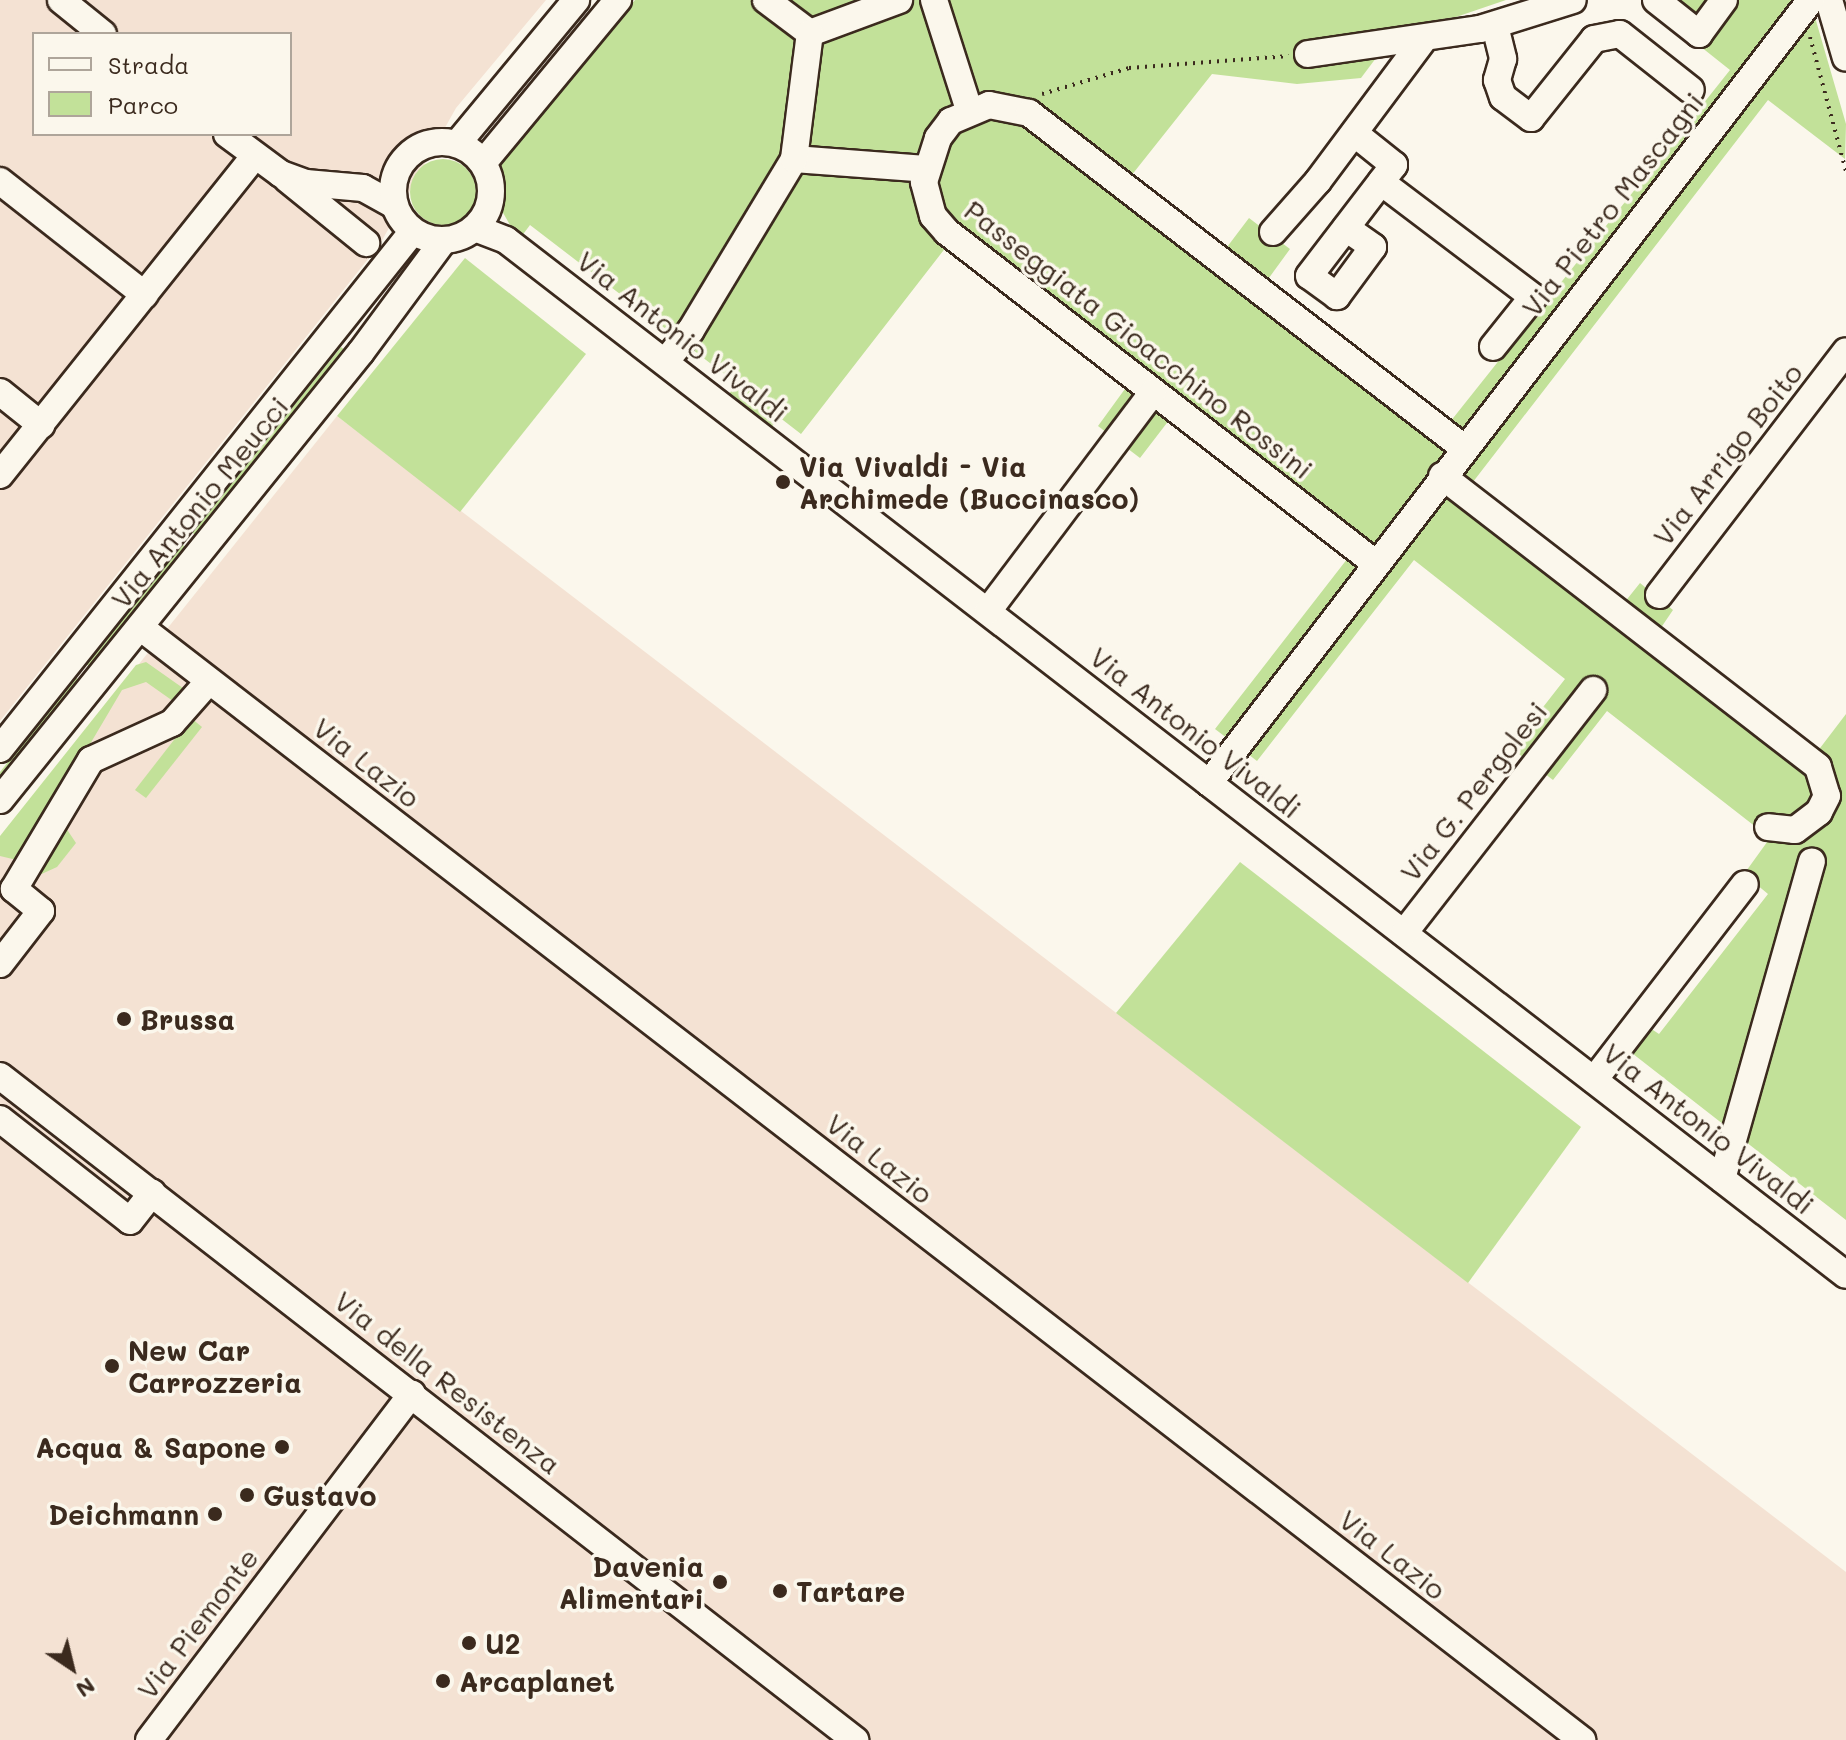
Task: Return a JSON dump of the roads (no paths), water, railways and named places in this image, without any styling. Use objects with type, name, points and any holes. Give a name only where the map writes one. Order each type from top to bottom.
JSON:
[{"type":"street","points":[[61,0],[101,32]]},
{"type":"street","points":[[457,144],[576,0]]},
{"type":"street","points":[[483,163],[618,0]]},
{"type":"street","points":[[766,0],[810,33]]},
{"type":"street","points":[[810,33],[899,0]]},
{"type":"street","points":[[934,0],[969,110]]},
{"type":"street","points":[[1308,54],[1423,40],[1495,26],[1573,0]]},
{"type":"street","points":[[1656,0],[1699,34],[1724,0]]},
{"type":"street","points":[[1829,0],[1846,58]]},
{"type":"street","name":"Via Pietro Mascagni","points":[[1464,448],[1807,6]]},
{"type":"street","points":[[1495,26],[1503,59],[1497,80],[1503,97],[1531,118],[1594,39],[1620,34],[1691,90]]},
{"type":"street","points":[[665,362],[691,330],[794,159],[810,33]]},
{"type":"street","points":[[1273,232],[1354,133],[1423,40]]},
{"type":"street","points":[[794,159],[926,169],[938,138],[951,121],[969,110],[1005,106],[1047,125],[1464,448],[1209,783]]},
{"type":"street","points":[[1346,228],[1394,165],[1354,133]]},
{"type":"street","points":[[230,136],[366,243]]},
{"type":"street","points":[[281,174],[306,183],[345,183],[381,194],[394,205],[413,231],[443,241],[481,220],[490,178],[483,163],[457,144],[426,144],[401,164],[345,183]]},
{"type":"street","points":[[0,475],[255,156]]},
{"type":"street","points":[[394,205],[394,178],[401,164]]},
{"type":"street","name":"Passeggiata Gioacchino Rossini","points":[[926,169],[926,200],[947,232],[1375,563]]},
{"type":"street","points":[[0,181],[145,295]]},
{"type":"street","points":[[1381,182],[1533,297],[1493,347]]},
{"type":"street","name":"Via Antonio Vivaldi","points":[[481,220],[1846,1275]]},
{"type":"street","name":"Via Antonio Meucci","points":[[0,749],[413,231]]},
{"type":"street","name":"Via Antonio Meucci","points":[[0,800],[361,352],[443,241]]},
{"type":"street","name":"Via Arrigo Boito","points":[[1659,595],[1846,351]]},
{"type":"street","points":[[0,392],[41,425]]},
{"type":"street","points":[[988,611],[1153,392]]},
{"type":"street","points":[[1442,476],[1836,781],[1810,823],[1795,830],[1768,827]]},
{"type":"street","name":"Via Lazio","points":[[140,627],[1582,1740]]},
{"type":"street","points":[[0,964],[41,911],[14,889],[91,760],[172,723],[209,681]]},
{"type":"street","name":"Via G. Pergolesi","points":[[1404,933],[1593,690]]},
{"type":"street","points":[[1722,1179],[1812,861]]},
{"type":"street","points":[[1594,1080],[1745,884]]},
{"type":"street","name":"Via della Resistenza","points":[[0,1076],[855,1740]]},
{"type":"street","points":[[0,1119],[130,1221],[152,1193]]},
{"type":"street","name":"Via Piemonte","points":[[149,1740],[412,1393]]},
{"type":"place","name":"Via Vivaldi - Via Archimede (Buccinasco)","points":[[783,482]]},
{"type":"place","name":"Brussa","points":[[124,1019]]},
{"type":"place","name":"New Car Carrozzeria","points":[[112,1366]]},
{"type":"place","name":"Acqua & Sapone","points":[[282,1447]]},
{"type":"place","name":"Gustavo","points":[[247,1495]]},
{"type":"place","name":"Deichmann","points":[[215,1514]]},
{"type":"place","name":"Davenia Alimentari","points":[[720,1582]]},
{"type":"place","name":"Tartare","points":[[780,1591]]},
{"type":"place","name":"U2","points":[[469,1643]]},
{"type":"place","name":"Arcaplanet","points":[[443,1681]]}]
